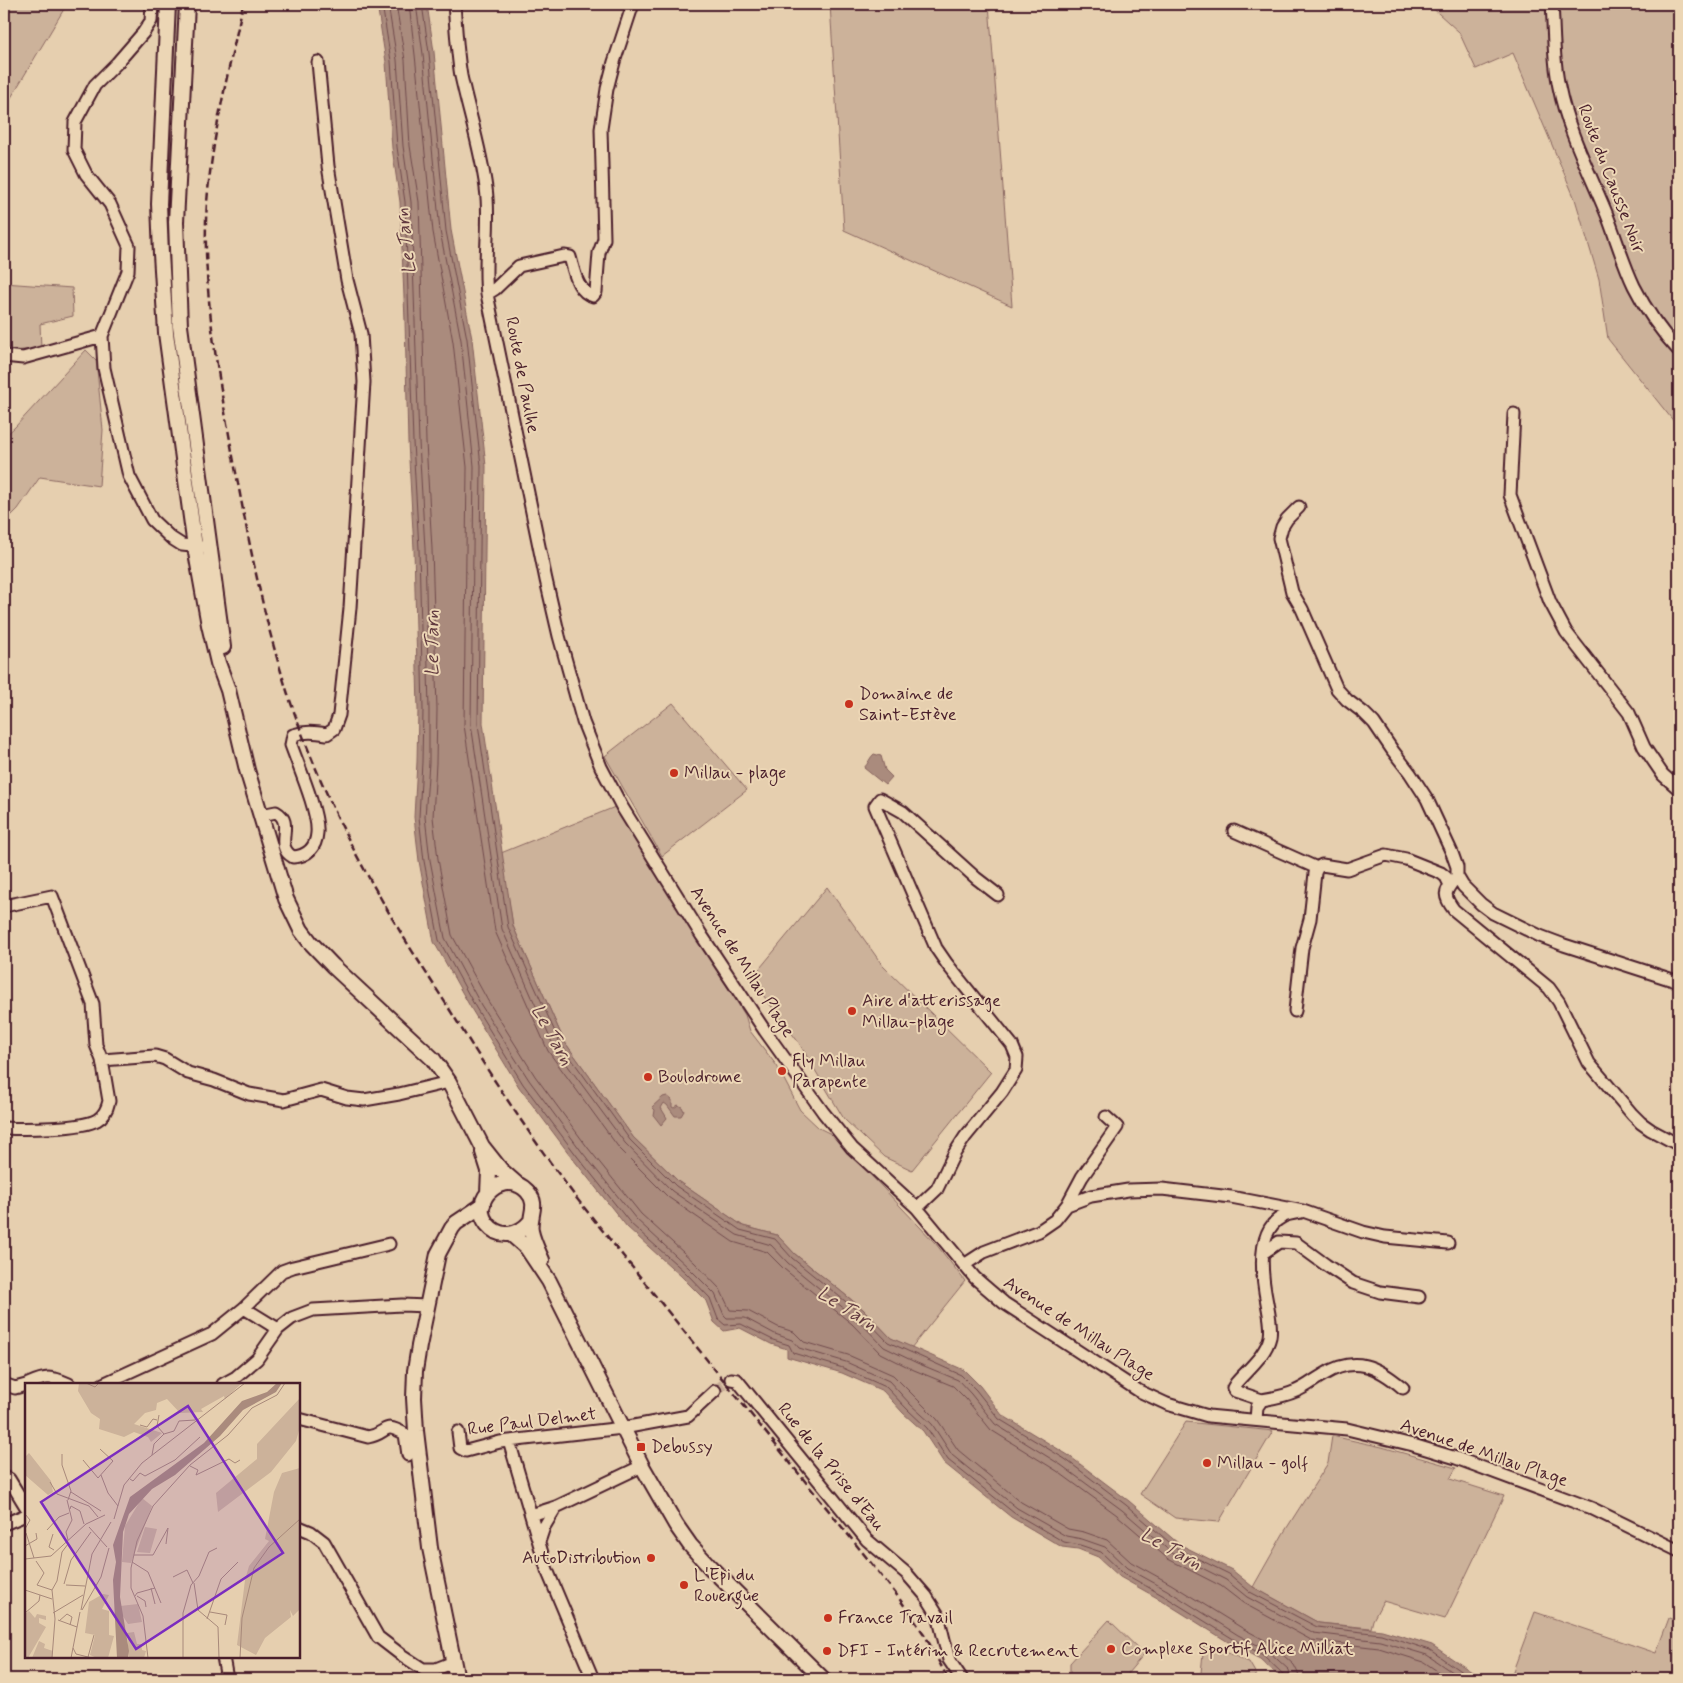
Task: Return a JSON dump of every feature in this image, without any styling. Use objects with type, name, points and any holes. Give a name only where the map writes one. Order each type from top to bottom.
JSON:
[{"type":"main road","points":[[168,4],[159,204],[166,333],[195,546],[226,668],[228,690],[247,770],[286,899],[301,930],[327,960],[432,1059],[448,1082],[482,1146],[501,1170],[527,1191],[532,1201],[533,1212],[530,1222],[533,1238],[549,1281],[654,1490],[690,1545],[824,1679]]},
{"type":"main road","points":[[187,4],[176,222],[180,326],[195,546]]},
{"type":"main road","points":[[482,1146],[489,1171],[483,1215],[488,1225],[498,1232],[511,1234],[520,1231],[530,1222]]},
{"type":"main road","points":[[457,1679],[430,1548],[416,1431],[415,1371],[438,1254],[452,1228],[485,1199],[496,1186],[502,1183],[518,1185]]},
{"type":"main road","points":[[447,1238],[468,1225],[488,1225]]},
{"type":"main road","points":[[511,1234],[527,1248],[549,1281]]},
{"type":"street","points":[[152,4],[151,21],[143,34],[95,85],[75,122],[74,150],[86,174],[110,204],[130,246],[128,272],[102,336],[104,368],[128,476],[152,520],[171,538],[195,546]]},
{"type":"street","name":"Route de Paulhe","points":[[454,4],[461,74],[486,188],[488,206],[485,277],[487,294],[546,580],[574,689],[592,748]]},
{"type":"street","points":[[487,294],[495,289],[519,266],[564,256],[570,257],[580,286],[587,294],[592,296],[596,292],[599,253],[604,239],[601,129],[606,89],[633,4]]},
{"type":"street","name":"Route du Causse Noir","points":[[1552,4],[1554,54],[1559,87],[1567,118],[1634,285],[1661,330],[1679,351]]},
{"type":"street","points":[[261,815],[276,812],[282,816],[285,822],[283,842],[285,850],[293,858],[303,856],[314,846],[318,832],[314,812],[291,744],[294,735],[302,732],[327,734],[334,729],[339,715],[350,608],[364,382],[361,334],[347,280],[328,166],[318,62]]},
{"type":"street","points":[[4,356],[24,358],[102,336]]},
{"type":"street","points":[[1514,414],[1510,495],[1550,602],[1566,632],[1629,713],[1644,747],[1658,768],[1679,789]]},
{"type":"street","points":[[1299,507],[1287,519],[1282,527],[1279,538],[1292,592],[1302,609],[1337,690],[1374,723],[1427,799],[1452,853],[1456,867],[1453,880],[1446,890],[1446,896],[1454,910],[1549,988],[1559,1002],[1589,1063],[1632,1114],[1651,1130],[1679,1145]]},
{"type":"street","name":"Avenue de Millau Plage","points":[[592,748],[622,807],[702,936],[807,1091],[852,1148],[917,1208],[983,1286],[1004,1304],[1139,1391],[1166,1404],[1198,1414],[1347,1429],[1414,1445],[1456,1458],[1591,1508],[1679,1551]]},
{"type":"street","points":[[917,1208],[937,1189],[954,1154],[965,1137],[1002,1092],[1016,1070],[1017,1057],[1012,1045],[936,948],[875,806],[880,799],[903,812],[976,878],[998,895]]},
{"type":"street","points":[[1234,831],[1317,868]]},
{"type":"street","points":[[1295,1012],[1302,948],[1310,919],[1317,868],[1322,865],[1347,869],[1386,855],[1395,856],[1441,873],[1463,886],[1493,913],[1564,945],[1679,982]]},
{"type":"street","points":[[4,906],[52,896],[93,1004],[96,1045],[102,1060],[109,1102],[104,1114],[95,1121],[65,1127],[4,1128]]},
{"type":"street","points":[[102,1060],[155,1056],[188,1074],[214,1080],[248,1094],[284,1100],[321,1090],[347,1098],[364,1100],[448,1082]]},
{"type":"street","points":[[964,1265],[984,1252],[1039,1231],[1055,1220],[1067,1206],[1082,1177],[1117,1127],[1106,1117]]},
{"type":"street","points":[[1067,1206],[1091,1196],[1128,1190],[1162,1189],[1232,1198],[1304,1211],[1362,1232],[1385,1237],[1448,1244]]},
{"type":"street","points":[[1304,1211],[1281,1217],[1267,1230],[1263,1253],[1264,1285],[1271,1325],[1270,1336],[1263,1352],[1234,1388],[1235,1391],[1262,1400],[1280,1397],[1297,1391],[1325,1373],[1345,1365],[1365,1364],[1388,1376],[1403,1388]]},
{"type":"street","points":[[1263,1253],[1279,1242],[1296,1243],[1353,1283],[1380,1292],[1419,1297]]},
{"type":"street","points":[[105,1383],[212,1334],[244,1308],[282,1271],[388,1244]]},
{"type":"street","points":[[225,1383],[236,1377],[257,1358],[278,1329],[292,1318],[312,1310],[402,1305],[427,1306]]},
{"type":"street","points":[[244,1308],[278,1329]]},
{"type":"street","points":[[31,1383],[43,1377],[56,1378],[67,1383]]},
{"type":"street","name":"Rue de la Prise d'Eau","points":[[731,1379],[738,1380],[867,1540],[906,1573],[926,1596],[938,1615],[949,1660],[962,1679]]},
{"type":"street","points":[[4,1384],[16,1388],[25,1386]]},
{"type":"street","name":"Rue Paul Delmet","points":[[458,1432],[460,1448],[466,1451],[509,1441],[623,1428],[688,1416],[715,1391]]},
{"type":"street","points":[[1256,1420],[1257,1407],[1262,1400]]},
{"type":"street","points":[[300,1420],[368,1437],[377,1435],[386,1428],[393,1428],[405,1434],[408,1455]]},
{"type":"street","points":[[509,1441],[547,1570],[593,1679]]},
{"type":"street","points":[[531,1515],[556,1507],[642,1466]]},
{"type":"street","points":[[4,1477],[9,1480],[25,1516],[4,1524]]},
{"type":"street","points":[[539,1542],[544,1527],[556,1507]]},
{"type":"street","points":[[300,1527],[311,1532],[324,1542],[378,1637],[436,1679]]},
{"type":"street","points":[[223,1658],[227,1679]]},
{"type":"street","points":[[423,1669],[436,1669],[454,1662]]},
{"type":"shaded area","points":[[4,4],[67,4],[9,101],[4,102]]},
{"type":"shaded area","points":[[830,4],[989,4],[1012,306],[844,230]]},
{"type":"shaded area","points":[[1428,4],[1679,4],[1679,428],[1608,339],[1599,279],[1575,199],[1513,53],[1476,69],[1459,32]]},
{"type":"shaded area","points":[[4,283],[72,288],[73,316],[40,324],[41,348],[14,351],[4,346]]},
{"type":"shaded area","points":[[86,350],[96,360],[103,430],[99,486],[40,477],[18,509],[4,523],[4,437]]},
{"type":"shaded area","name":"Millau - plage","points":[[673,703],[747,790],[662,856],[605,756]]},
{"type":"shaded area","points":[[615,807],[745,1015],[750,1031],[777,1066],[800,1110],[819,1128],[833,1135],[936,1244],[965,1281],[911,1348],[891,1338],[864,1310],[795,1254],[777,1235],[743,1226],[679,1182],[633,1137],[564,1041],[513,926],[501,853]]},
{"type":"shaded area","name":"Aire d'atterissage Millau-plage","points":[[827,887],[883,966],[991,1072],[912,1170],[884,1157],[844,1119],[799,1043],[751,979]]},
{"type":"shaded area","name":"Millau - golf","points":[[1186,1422],[1273,1431],[1219,1522],[1175,1518],[1140,1494]]},
{"type":"shaded area","points":[[1332,1436],[1382,1447],[1456,1468],[1450,1479],[1504,1496],[1445,1619],[1383,1601],[1371,1628],[1319,1623],[1253,1587],[1283,1534],[1328,1463]]},
{"type":"shaded area","points":[[1535,1612],[1656,1653],[1669,1618],[1679,1622],[1679,1679],[1510,1679]]},
{"type":"shaded area","name":"Complexe Sportif Alice Milliat","points":[[1109,1620],[1144,1654],[1128,1673],[1134,1679],[1070,1679],[1070,1663]]},
{"type":"shaded area","points":[[1204,1643],[1249,1662],[1256,1674],[1256,1679],[1213,1679],[1201,1673]]},
{"type":"water","name":"Le Tarn","points":[[377,4],[427,4],[434,52],[451,230],[472,339],[486,466],[483,723],[513,926],[564,1041],[633,1137],[679,1182],[743,1226],[777,1235],[795,1254],[864,1310],[891,1338],[964,1370],[980,1386],[1002,1415],[1068,1455],[1129,1501],[1179,1544],[1232,1570],[1253,1587],[1319,1623],[1382,1630],[1432,1645],[1472,1672],[1494,1679],[1282,1679],[1260,1659],[1233,1645],[1120,1577],[1098,1557],[1078,1549],[1062,1547],[1011,1517],[944,1463],[923,1431],[883,1391],[842,1373],[787,1357],[787,1349],[771,1344],[740,1328],[724,1331],[714,1322],[706,1301],[627,1227],[519,1087],[472,1010],[434,942],[419,861],[414,817],[418,710],[414,549],[408,442],[400,202],[392,148],[386,62]]},
{"type":"water","points":[[874,754],[881,756],[885,770],[892,777],[885,785],[864,768]]},
{"type":"water","points":[[667,1096],[672,1100],[672,1107],[674,1108],[678,1105],[684,1111],[681,1116],[675,1116],[664,1103],[661,1108],[667,1118],[661,1125],[654,1116],[655,1110],[652,1107],[663,1097]]},
{"type":"tunnel","points":[[715,1391],[731,1379]]},
{"type":"railway","points":[[243,4],[220,111],[211,165],[206,220],[207,278],[217,365],[251,549],[273,645],[311,758],[343,829],[396,925],[495,1081],[544,1153],[578,1200],[896,1594],[926,1637],[948,1679]]},
{"type":"place","name":"Domaine de Saint-Estève","points":[[849,704]]},
{"type":"place","name":"Millau - plage","points":[[674,773]]},
{"type":"place","name":"Aire d'atterissage Millau-plage","points":[[852,1011]]},
{"type":"place","name":"Fly Millau Parapente","points":[[782,1071]]},
{"type":"place","name":"Boulodrome","points":[[648,1077]]},
{"type":"place","name":"Debussy","points":[[641,1447]]},
{"type":"place","name":"Millau - golf","points":[[1207,1463]]},
{"type":"place","name":"AutoDistribution","points":[[651,1558]]},
{"type":"place","name":"L'Epi du Rouergue","points":[[684,1585]]},
{"type":"place","name":"France Travail","points":[[828,1618]]},
{"type":"place","name":"Complexe Sportif Alice Milliat","points":[[1111,1649]]},
{"type":"place","name":"DFI - Intérim & Recrutement","points":[[827,1651]]}]
